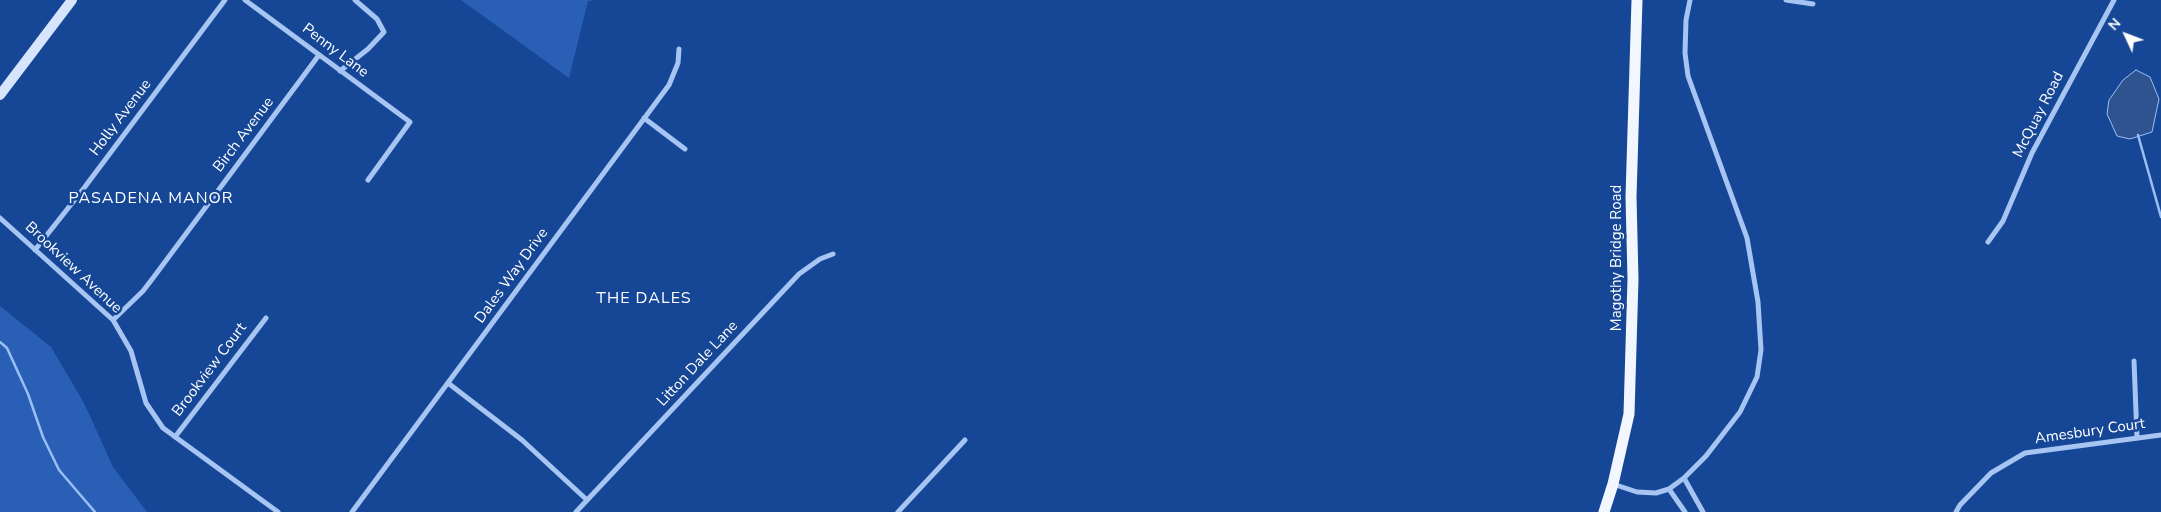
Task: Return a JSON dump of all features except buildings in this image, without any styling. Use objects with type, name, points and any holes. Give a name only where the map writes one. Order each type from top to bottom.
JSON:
[{"type":"main road","points":[[0,95],[72,0]]},
{"type":"main road","name":"Magothy Bridge Road","points":[[1604,512],[1613,484],[1629,404],[1633,279],[1631,197],[1637,0]]},
{"type":"street","name":"Holly Avenue","points":[[35,250],[89,182],[224,0]]},
{"type":"street","name":"Penny Lane","points":[[245,0],[410,122],[368,180]]},
{"type":"street","points":[[340,71],[368,49],[384,32],[377,19],[355,0]]},
{"type":"street","points":[[1613,484],[1637,492],[1656,493],[1669,489],[1684,478],[1706,456],[1740,412],[1757,377],[1761,350],[1758,302],[1747,238],[1688,76],[1685,53],[1686,20],[1690,0]]},
{"type":"street","points":[[1786,0],[1812,4]]},
{"type":"street","name":"McQuay Road","points":[[1988,242],[2003,221],[2032,153],[2114,0]]},
{"type":"street","name":"Dales Way Drive","points":[[352,512],[675,75],[679,49]]},
{"type":"street","name":"Birch Avenue","points":[[113,320],[143,291],[319,55]]},
{"type":"street","points":[[644,118],[684,149]]},
{"type":"street","name":"Brookview Avenue","points":[[0,218],[113,320],[131,351],[149,408],[163,428],[278,512]]},
{"type":"street","name":"Litton Dale Lane","points":[[576,512],[800,274],[820,259],[833,254]]},
{"type":"street","name":"Brookview Court","points":[[175,437],[266,318]]},
{"type":"street","points":[[2134,361],[2137,438]]},
{"type":"street","points":[[448,383],[522,440],[587,500]]},
{"type":"street","name":"Amesbury Court","points":[[1956,512],[1960,505],[1991,474],[2025,453],[2161,435]]},
{"type":"street","points":[[898,512],[964,440]]},
{"type":"street","points":[[1684,478],[1703,512]]},
{"type":"street","points":[[1669,489],[1685,512]]},
{"type":"shaded area","points":[[461,0],[596,0],[588,1],[569,78]]},
{"type":"shaded area","points":[[2136,70],[2150,77],[2159,99],[2152,132],[2130,139],[2117,136],[2107,114],[2109,100],[2123,80]]},
{"type":"shaded area","points":[[0,306],[51,347],[84,403],[113,467],[147,512],[0,512]]},
{"type":"waterway","points":[[2138,135],[2161,217]]},
{"type":"waterway","points":[[0,342],[7,348],[28,394],[43,437],[59,470],[95,512]]},
{"type":"district","name":"PASADENA MANOR","points":[[151,199]]},
{"type":"district","name":"THE DALES","points":[[644,299]]}]
